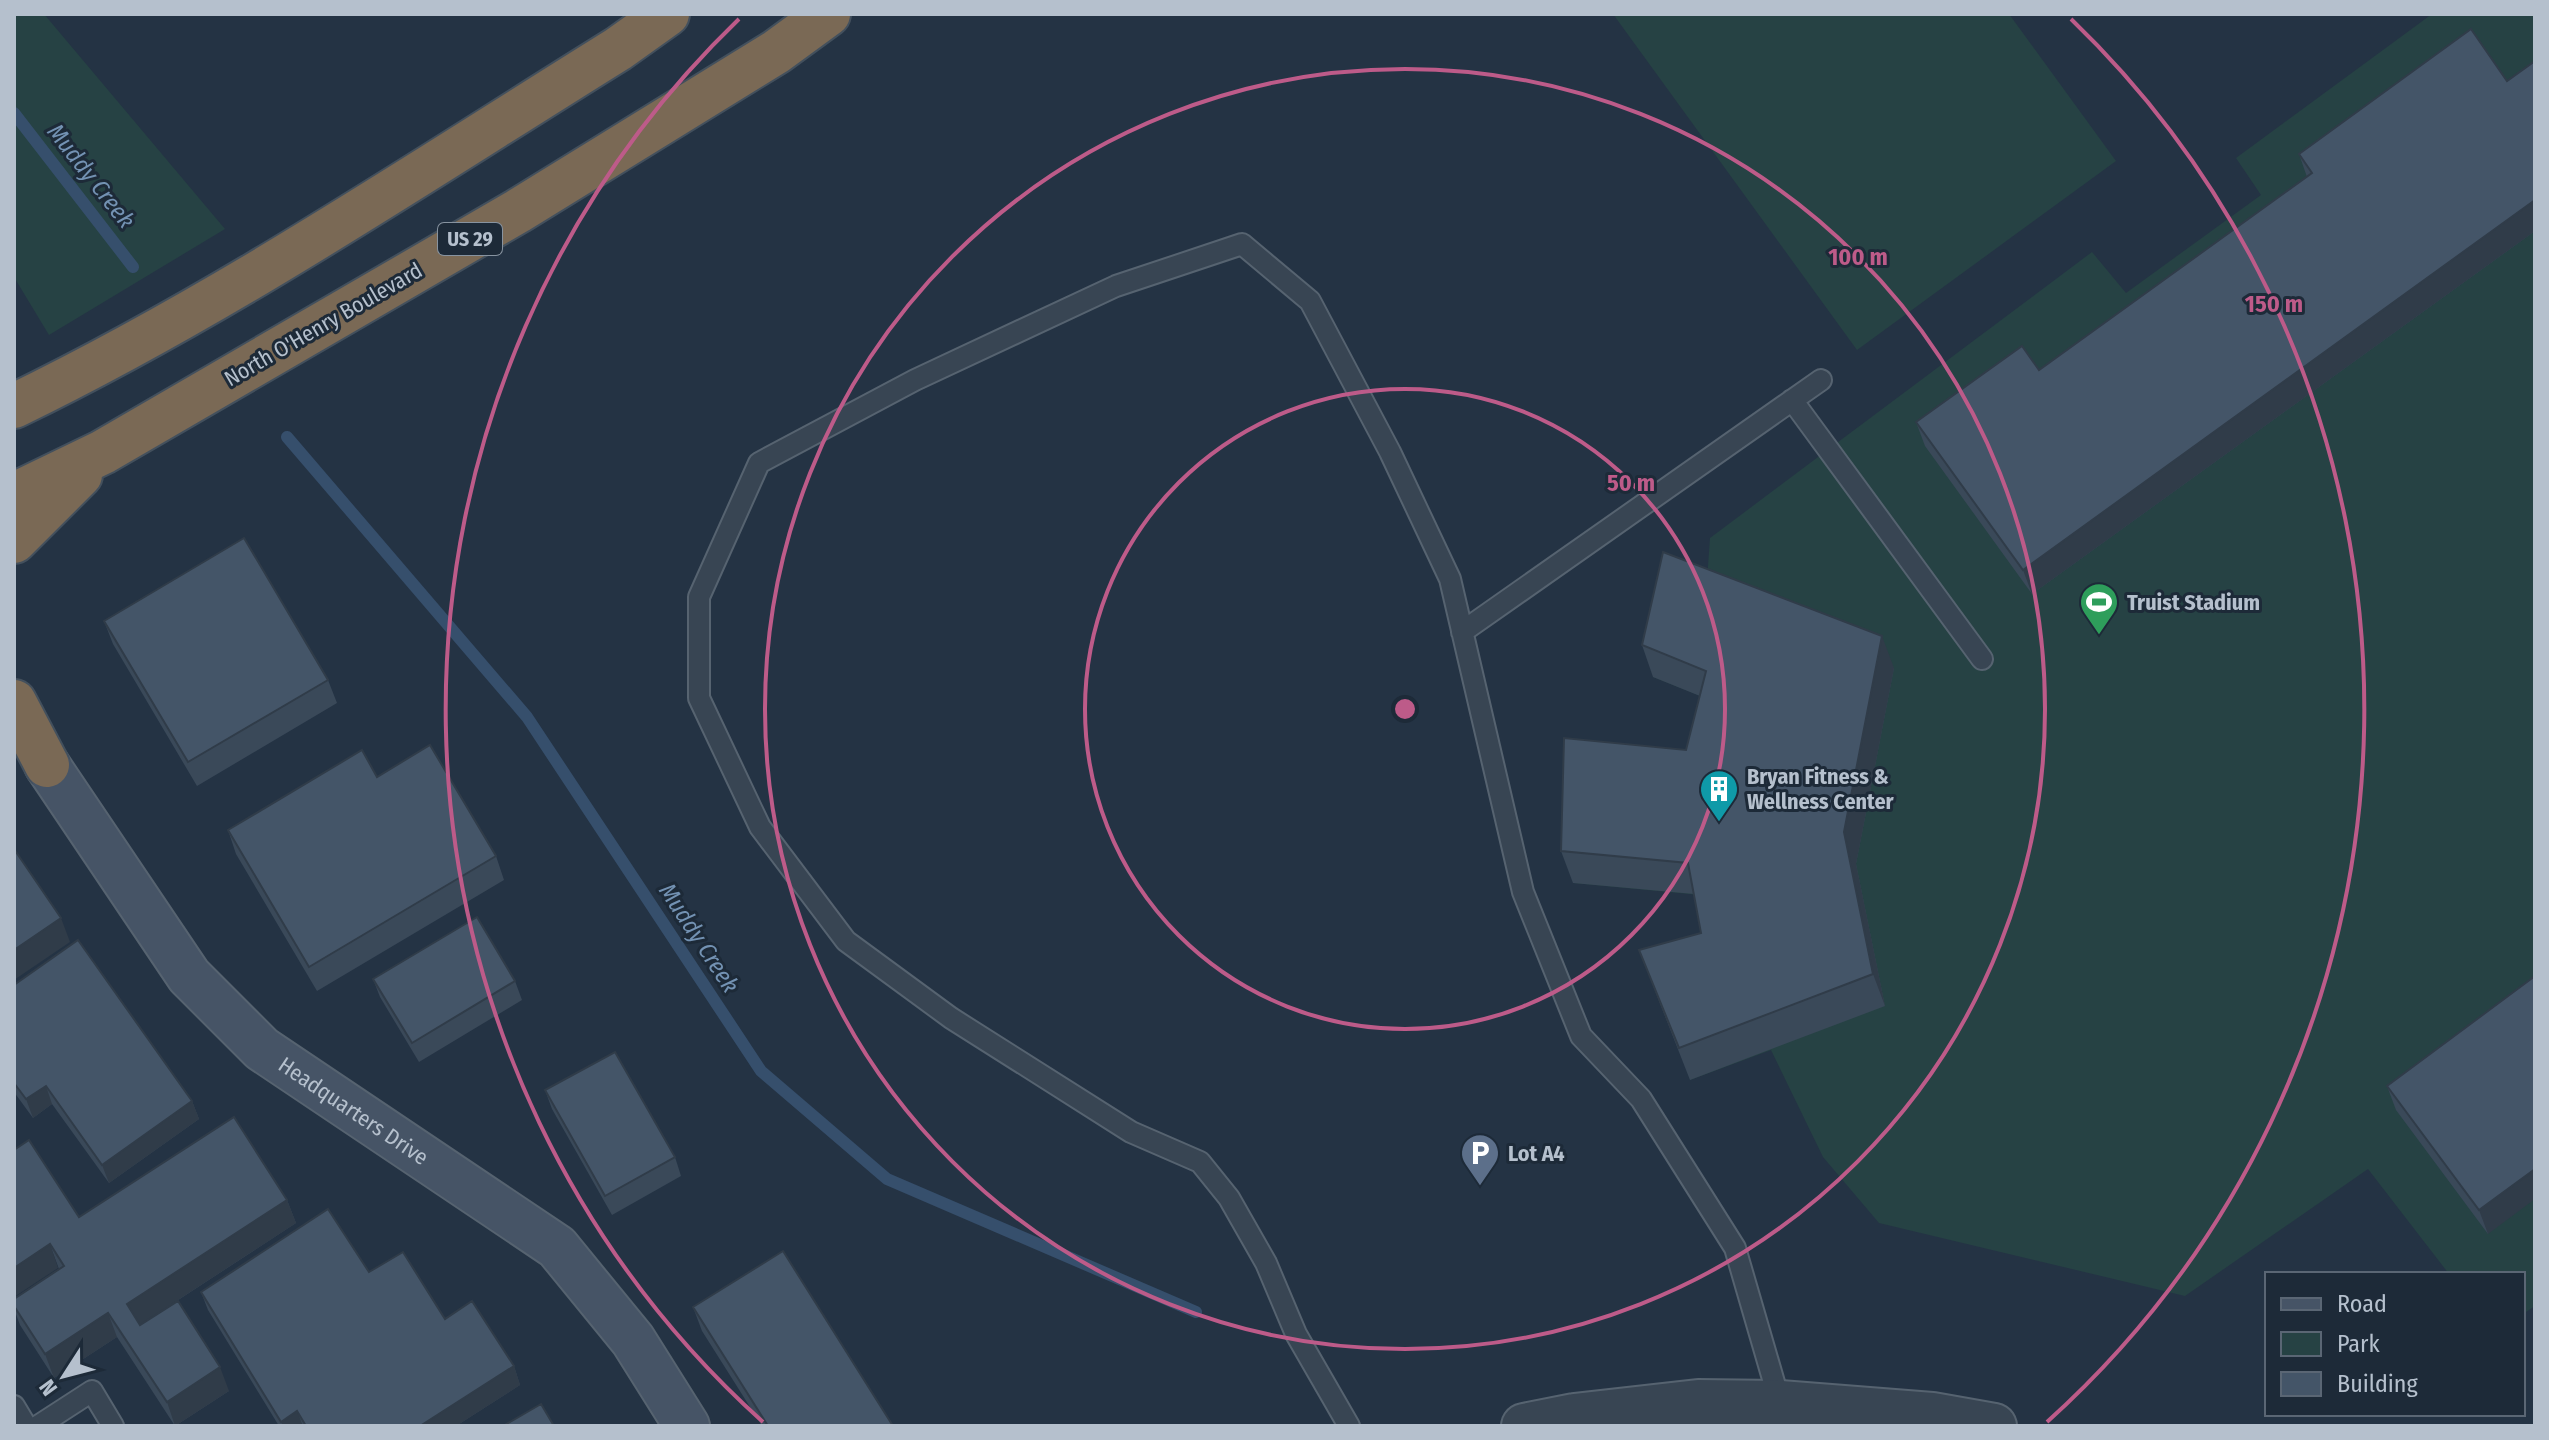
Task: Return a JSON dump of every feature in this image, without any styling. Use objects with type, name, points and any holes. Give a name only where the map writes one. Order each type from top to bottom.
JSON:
[{"type":"highway","points":[[14,406],[69,379],[269,265],[618,49],[667,14]]},
{"type":"highway","name":"North O'Henry Boulevard","points":[[14,495],[103,452],[518,211],[776,52],[828,14]]},
{"type":"highway","points":[[14,388],[69,379]]},
{"type":"highway","points":[[14,541],[103,452]]},
{"type":"highway","points":[[14,702],[47,765]]},
{"type":"highway","points":[[14,731],[47,765]]},
{"type":"main road","name":"Headquarters Drive","points":[[47,765],[189,976],[262,1049],[557,1247],[633,1340],[679,1420]]},
{"type":"street","points":[[1524,1426],[1574,1416],[1698,1402],[1780,1403],[1932,1415],[1994,1426]]},
{"type":"lane","points":[[1349,1426],[1296,1334],[1266,1263],[1229,1198],[1200,1162],[1131,1132],[951,1018],[846,941],[760,827],[699,698],[699,597],[759,463],[915,380],[1116,286],[1242,244],[1310,301],[1390,452],[1450,579],[1523,892],[1581,1036],[1641,1099],[1735,1248],[1780,1403]]},
{"type":"lane","points":[[1462,632],[1821,380]]},
{"type":"lane","points":[[1792,400],[1982,659]]},
{"type":"lane","points":[[38,1426],[92,1391],[113,1426]]},
{"type":"lane","points":[[14,1406],[26,1426]]},
{"type":"green space","points":[[14,14],[44,14],[225,229],[49,335],[14,277]]},
{"type":"green space","points":[[1613,14],[2009,14],[2116,161],[1857,350]]},
{"type":"green space","name":"Truist Stadium","points":[[2432,14],[2535,14],[2535,1306],[2525,1313],[2525,1272],[2447,1272],[2368,1169],[2185,1296],[1879,1223],[1823,1157],[1771,1050],[1690,1080],[1713,965],[1700,895],[1573,883],[1576,770],[1698,782],[1718,703],[1653,677],[1675,584],[1706,594],[1710,538],[2092,252],[2126,293],[2261,195],[2236,158]]},
{"type":"building","points":[[2471,29],[2507,81],[2535,61],[2535,200],[2023,570],[1916,422],[2022,346],[2039,370],[2312,173],[2299,154]]},
{"type":"building","points":[[244,538],[328,680],[188,762],[104,621]]},
{"type":"building","name":"Bryan Fitness & Wellness Center","points":[[1663,552],[1882,636],[1844,832],[1873,974],[1679,1048],[1639,950],[1701,933],[1688,863],[1561,851],[1564,738],[1686,750],[1706,671],[1642,645]]},
{"type":"building","points":[[430,745],[496,856],[309,967],[228,830],[362,750],[377,777]]},
{"type":"building","points":[[14,849],[61,918],[14,950]]},
{"type":"building","points":[[477,917],[515,981],[412,1043],[373,979]]},
{"type":"building","points":[[78,940],[192,1101],[102,1165],[46,1086],[26,1099],[14,1083],[14,985]]},
{"type":"building","points":[[2535,976],[2535,1169],[2479,1210],[2387,1086]]},
{"type":"building","points":[[615,1052],[675,1157],[605,1196],[545,1090]]},
{"type":"building","points":[[234,1117],[287,1200],[127,1304],[140,1325],[178,1301],[220,1367],[167,1402],[108,1313],[45,1354],[14,1306],[14,1299],[64,1266],[50,1244],[14,1268],[14,1150],[29,1140],[79,1217]]},
{"type":"building","points":[[328,1209],[369,1272],[403,1252],[445,1319],[472,1301],[514,1366],[420,1426],[306,1426],[297,1411],[281,1422],[201,1292]]},
{"type":"building","points":[[783,1251],[893,1426],[768,1426],[693,1307]]},
{"type":"building","points":[[541,1404],[554,1426],[503,1426]]},
{"type":"waterway","name":"Muddy Creek","points":[[14,113],[133,267]]},
{"type":"waterway","name":"Muddy Creek","points":[[287,437],[527,717],[761,1071],[887,1179],[1196,1312]]},
{"type":"place","name":"Truist Stadium","points":[[2099,636]]},
{"type":"place","name":"Bryan Fitness & Wellness Center","points":[[1719,823]]},
{"type":"place","name":"Lot A4","points":[[1480,1187]]}]
